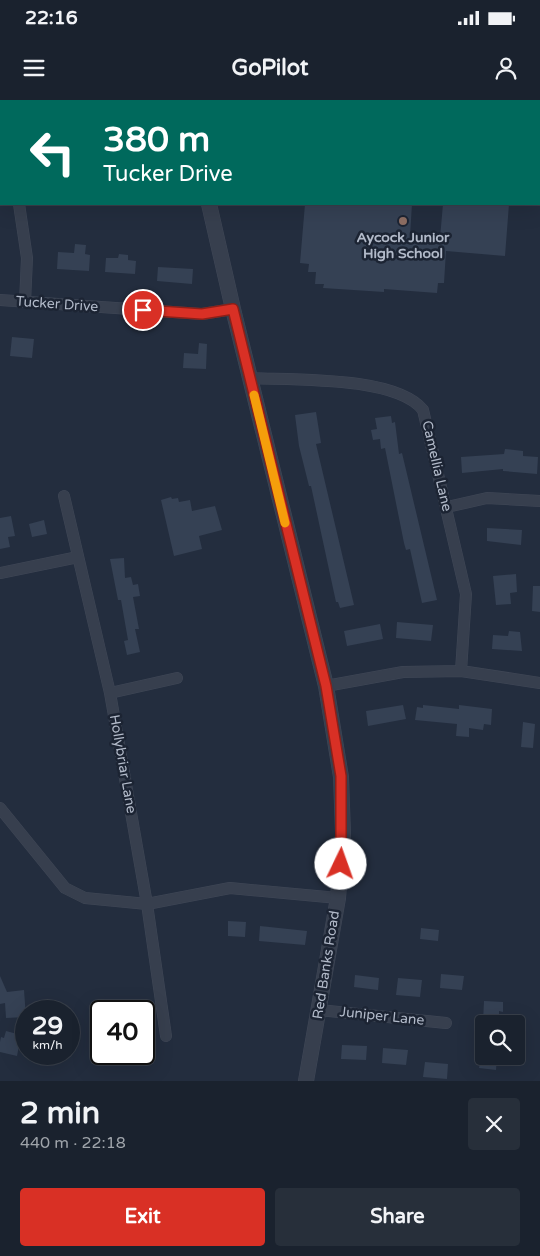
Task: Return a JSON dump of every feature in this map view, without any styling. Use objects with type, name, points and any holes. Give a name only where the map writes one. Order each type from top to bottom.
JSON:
[{"type":"street","points":[[19,205],[28,258],[24,302]]},
{"type":"street","name":"Red Banks Road","points":[[209,205],[326,686],[341,776],[342,834],[338,898],[306,1081]]},
{"type":"street","name":"Tucker Drive","points":[[0,300],[202,314],[233,309]]},
{"type":"street","name":"Camellia Lane","points":[[250,378],[368,386],[396,392],[417,402],[423,410],[466,594],[461,671]]},
{"type":"street","name":"Hollybriar Lane","points":[[64,496],[110,693],[147,904],[166,1036]]},
{"type":"street","points":[[447,507],[487,498],[540,501]]},
{"type":"street","points":[[0,573],[78,557]]},
{"type":"street","points":[[326,686],[403,672],[461,671],[540,683]]},
{"type":"street","points":[[110,693],[177,678]]},
{"type":"street","points":[[0,808],[5,825],[65,888],[85,898],[147,904],[230,888],[338,898]]},
{"type":"street","name":"Juniper Lane","points":[[319,1010],[446,1023]]},
{"type":"building","points":[[305,205],[412,205],[410,236],[440,238],[443,205],[509,205],[505,256],[446,251],[444,283],[438,283],[437,293],[384,289],[384,292],[323,288],[324,284],[315,284],[316,272],[308,272],[309,264],[300,263]]},
{"type":"building","points":[[75,244],[86,245],[85,254],[90,255],[89,271],[57,269],[58,252],[74,253]]},
{"type":"building","points":[[119,254],[128,255],[128,260],[136,261],[135,274],[105,272],[106,258],[118,258]]},
{"type":"building","points":[[158,267],[193,269],[192,284],[157,281]]},
{"type":"building","points":[[12,337],[34,339],[32,358],[10,356]]},
{"type":"building","points":[[199,343],[207,344],[206,369],[183,368],[184,353],[198,354]]},
{"type":"building","points":[[316,412],[321,443],[316,444],[354,605],[340,608],[338,602],[336,602],[311,486],[309,486],[299,446],[295,415]]},
{"type":"building","points":[[391,416],[392,423],[395,422],[399,454],[402,453],[437,600],[422,603],[410,549],[406,550],[404,543],[385,448],[381,449],[380,439],[373,440],[371,430],[377,429],[375,418]]},
{"type":"building","points":[[505,449],[523,451],[523,456],[538,457],[537,474],[503,471],[503,469],[462,473],[461,457],[504,454]]},
{"type":"building","points":[[171,497],[172,499],[178,498],[179,502],[190,500],[192,511],[215,506],[222,530],[199,536],[202,549],[174,556],[161,500]]},
{"type":"building","points":[[11,516],[15,536],[8,537],[10,547],[0,549],[0,518]]},
{"type":"building","points":[[44,520],[47,534],[32,537],[29,524]]},
{"type":"building","points":[[487,528],[522,530],[521,545],[487,541]]},
{"type":"building","points":[[124,558],[125,578],[131,577],[133,585],[138,584],[140,596],[133,597],[139,629],[135,629],[140,652],[127,655],[124,641],[128,640],[121,600],[118,600],[110,559]]},
{"type":"building","points":[[516,574],[517,592],[510,593],[511,604],[496,605],[493,576]]},
{"type":"building","points":[[533,586],[540,586],[540,612],[532,611]]},
{"type":"building","points":[[397,622],[433,625],[431,641],[396,638]]},
{"type":"building","points":[[380,624],[383,639],[347,646],[344,631]]},
{"type":"building","points":[[509,631],[520,632],[522,651],[492,649],[493,635],[508,636]]},
{"type":"building","points":[[403,705],[406,719],[368,726],[366,711]]},
{"type":"building","points":[[423,705],[459,709],[459,705],[492,709],[491,725],[484,724],[483,730],[469,728],[469,737],[456,736],[457,724],[415,720],[417,707],[423,708]]},
{"type":"building","points":[[523,722],[535,724],[533,748],[521,747]]},
{"type":"building","points":[[228,921],[246,922],[245,937],[228,936]]},
{"type":"building","points":[[260,926],[307,931],[305,945],[259,941]]},
{"type":"building","points":[[421,928],[439,930],[438,941],[420,939]]},
{"type":"building","points":[[441,974],[464,976],[462,990],[440,988]]},
{"type":"building","points":[[355,975],[379,978],[378,990],[354,987]]},
{"type":"building","points":[[0,976],[7,992],[24,990],[25,1000],[15,1000],[15,1018],[6,1018],[5,1003],[0,1004]]},
{"type":"building","points":[[398,978],[422,980],[420,997],[396,995]]},
{"type":"building","points":[[484,1001],[503,1002],[503,1012],[499,1011],[499,1015],[483,1015]]},
{"type":"building","points":[[6,1031],[15,1033],[15,1056],[0,1052],[1,1037],[4,1038]]},
{"type":"building","points":[[342,1045],[367,1046],[366,1060],[341,1059]]},
{"type":"building","points":[[383,1048],[408,1050],[406,1065],[382,1063]]},
{"type":"building","points":[[425,1062],[448,1064],[447,1079],[423,1077]]},
{"type":"building","points":[[480,1065],[496,1065],[496,1070],[479,1068]]},
{"type":"slow traffic","points":[[254,395],[285,523]]},
{"type":"place","name":"Aycock Junior High School","points":[[403,221]]},
{"type":"route","points":[[143,310],[202,314],[233,309],[326,686],[341,776],[341,864]]}]
